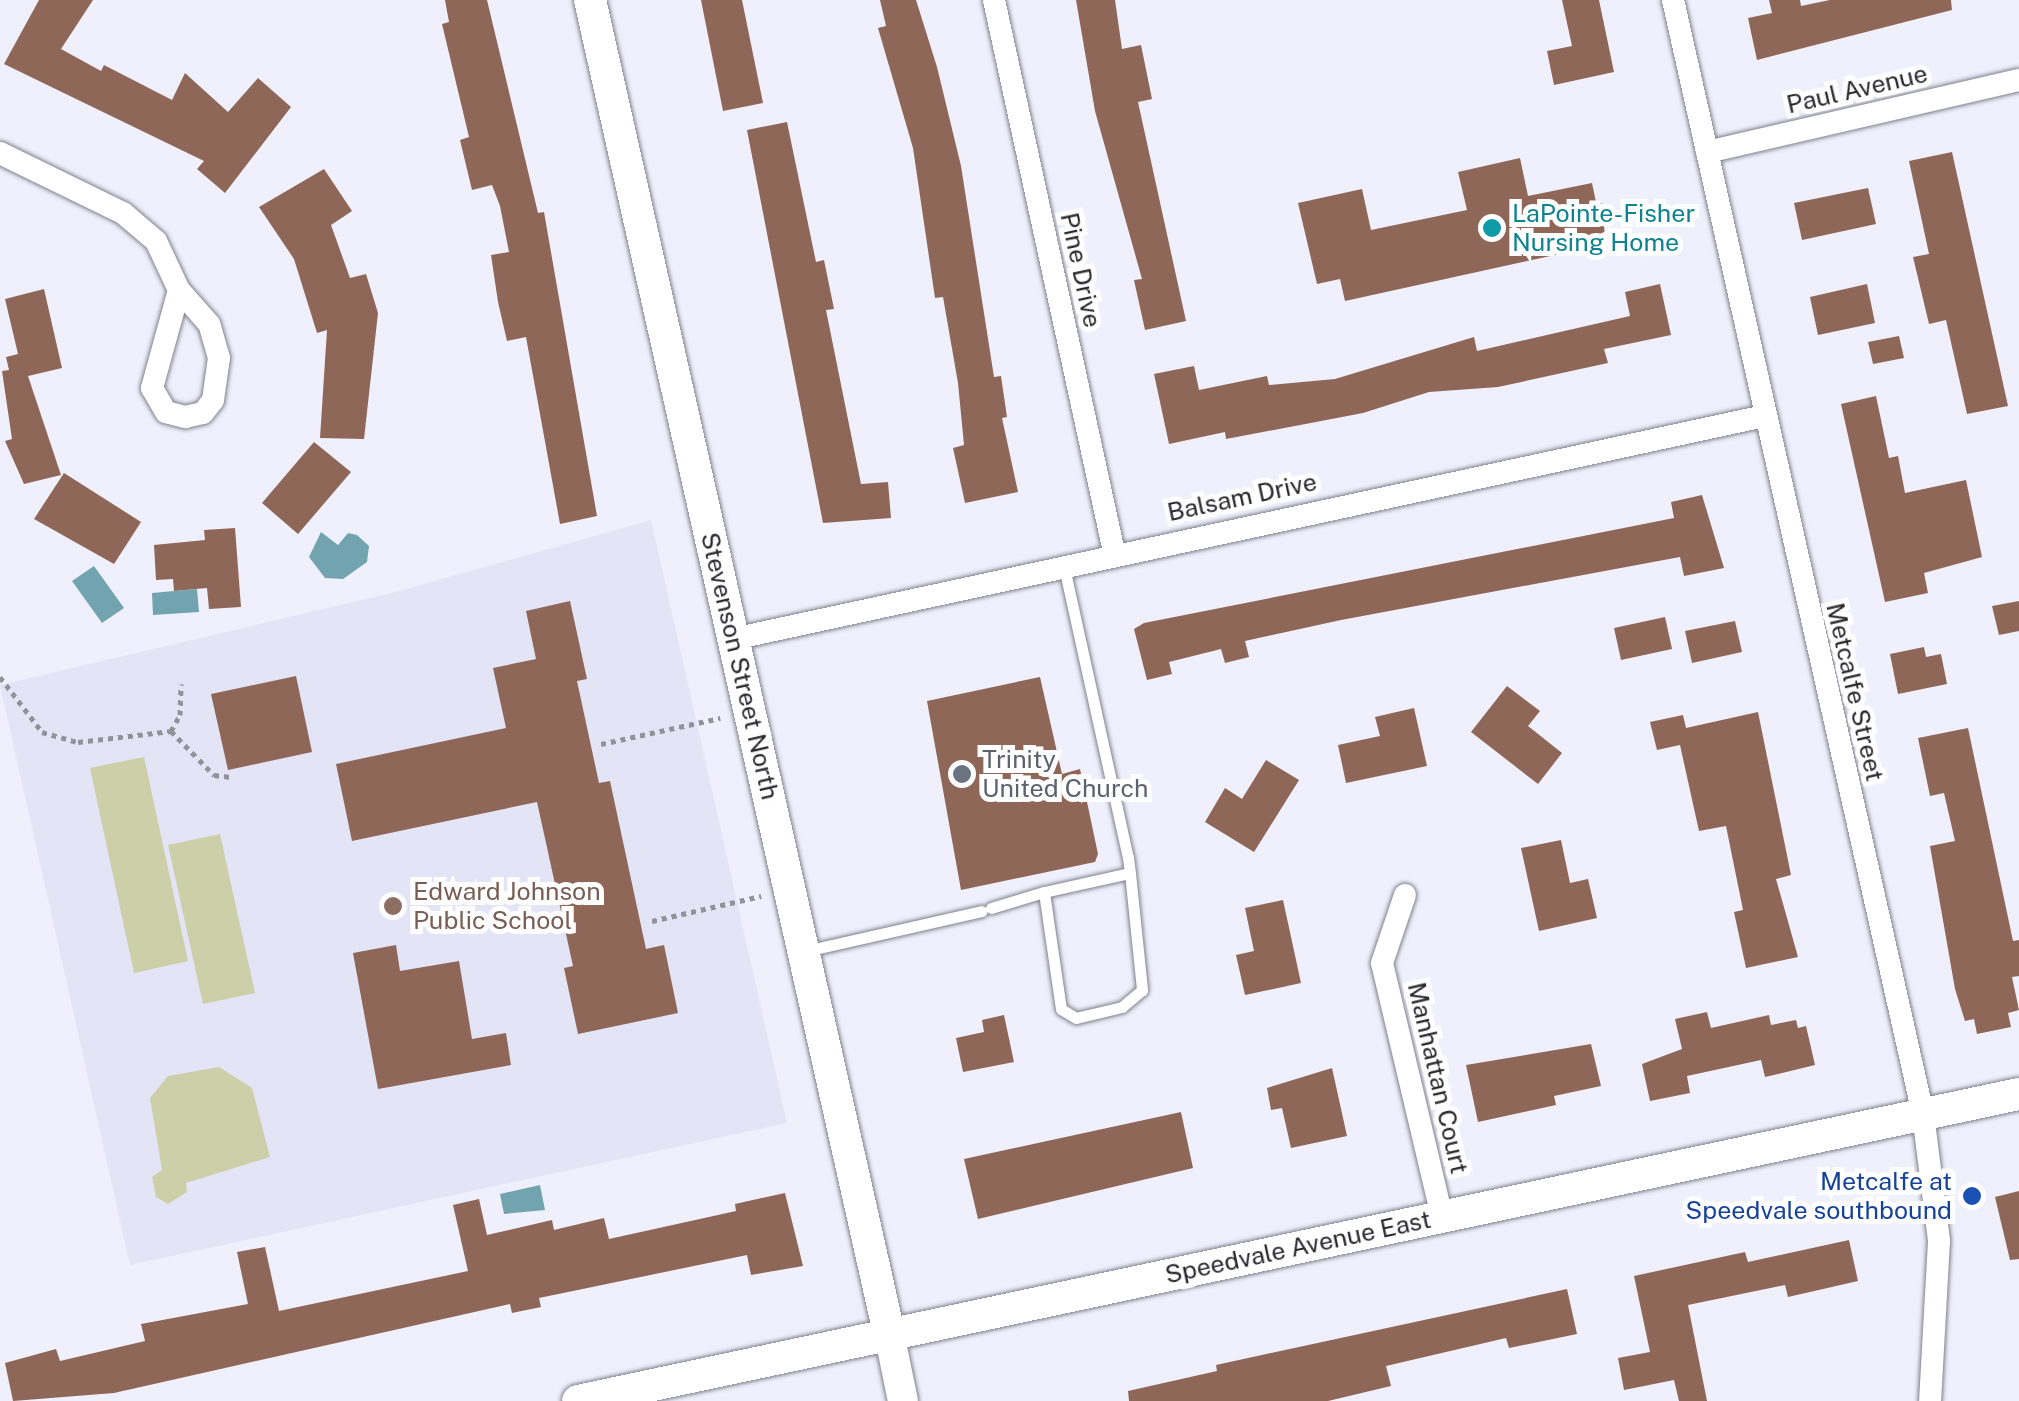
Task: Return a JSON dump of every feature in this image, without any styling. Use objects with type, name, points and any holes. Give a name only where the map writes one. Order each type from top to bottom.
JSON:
[{"type":"main road","name":"Stevenson Street North","points":[[590,0],[889,1333]]},
{"type":"main road","name":"Speedvale Avenue East","points":[[581,1401],[2019,1094]]},
{"type":"street","name":"Pine Drive","points":[[994,0],[1114,552]]},
{"type":"street","name":"Metcalfe Street","points":[[1673,0],[1923,1114],[1939,1242],[1930,1401]]},
{"type":"street","name":"Paul Avenue","points":[[1707,152],[2019,82]]},
{"type":"street","points":[[0,153],[140,226],[168,260],[179,290],[209,324],[219,358],[213,400],[203,413],[185,417],[166,412],[152,388],[179,290]]},
{"type":"street","name":"Balsam Drive","points":[[733,639],[1063,563],[1764,416]]},
{"type":"street","name":"Manhattan Court","points":[[1405,895],[1382,962],[1442,1216]]},
{"type":"street","points":[[889,1333],[902,1401]]},
{"type":"lane","points":[[1044,892],[1061,1009],[1076,1018],[1122,1007],[1142,990],[1130,873],[1063,563]]},
{"type":"lane","points":[[806,951],[1130,873]]},
{"type":"path","points":[[0,677],[42,732],[59,740],[171,732],[214,774],[232,777]]},
{"type":"path","points":[[171,732],[180,715],[181,684]]},
{"type":"path","points":[[601,744],[749,712]]},
{"type":"path","points":[[652,921],[791,890]]},
{"type":"shaded area","name":"Edward Johnson Public School","points":[[651,520],[787,1123],[130,1265],[0,685],[396,592]]},
{"type":"green space","points":[[144,757],[188,961],[134,973],[90,768]]},
{"type":"green space","points":[[220,834],[255,993],[203,1004],[168,845]]},
{"type":"green space","points":[[219,1067],[252,1088],[270,1157],[186,1183],[187,1192],[168,1204],[156,1197],[152,1177],[162,1170],[150,1098],[168,1076]]},
{"type":"water","points":[[321,532],[338,545],[348,533],[357,535],[369,546],[367,562],[343,579],[325,578],[309,557]]},
{"type":"water","points":[[94,566],[124,608],[102,623],[72,581]]},
{"type":"water","points":[[197,589],[199,612],[153,615],[152,593]]},
{"type":"water","points":[[540,1185],[545,1210],[504,1214],[500,1194]]},
{"type":"building","points":[[39,0],[93,0],[61,49],[101,71],[104,65],[172,100],[185,73],[228,112],[258,78],[291,107],[225,193],[197,169],[204,161],[4,64]]},
{"type":"building","points":[[445,0],[487,0],[538,213],[544,212],[597,516],[560,524],[526,337],[507,341],[498,302],[491,255],[509,252],[500,206],[492,185],[472,190],[460,140],[469,137],[442,24],[449,22]]},
{"type":"building","points":[[701,0],[742,0],[763,103],[723,111]]},
{"type":"building","points":[[880,0],[916,0],[937,67],[961,166],[994,377],[1001,376],[1007,417],[1002,418],[1018,492],[965,503],[953,448],[964,445],[958,383],[943,297],[935,298],[913,148],[878,28],[886,26]]},
{"type":"building","points":[[1076,0],[1115,0],[1122,49],[1141,45],[1152,99],[1138,102],[1186,321],[1145,330],[1134,280],[1142,279],[1095,111]]},
{"type":"building","points":[[1562,0],[1599,0],[1614,72],[1554,85],[1547,51],[1572,46]]},
{"type":"building","points":[[1769,0],[1800,0],[1801,6],[1830,0],[1951,0],[1952,10],[1757,60],[1748,18],[1772,13]]},
{"type":"building","points":[[787,122],[816,262],[824,260],[834,309],[826,310],[861,484],[888,482],[891,518],[823,523],[747,130]]},
{"type":"building","points":[[1952,152],[2008,406],[1967,414],[1946,320],[1929,324],[1913,257],[1929,254],[1909,161]]},
{"type":"building","name":"LaPointe-Fisher Nursing Home","points":[[1520,158],[1528,196],[1592,183],[1596,202],[1603,204],[1605,244],[1345,301],[1340,279],[1317,284],[1298,203],[1362,189],[1371,230],[1467,210],[1458,172]]},
{"type":"building","points":[[324,169],[352,211],[331,225],[350,278],[366,274],[378,313],[364,439],[320,438],[327,330],[317,333],[294,259],[259,207]]},
{"type":"building","points":[[1868,188],[1876,224],[1802,240],[1794,203]]},
{"type":"building","points":[[1660,284],[1671,335],[1604,349],[1608,363],[1498,387],[1429,392],[1363,413],[1226,439],[1225,432],[1169,444],[1154,374],[1194,366],[1199,390],[1267,376],[1269,385],[1335,379],[1474,337],[1477,351],[1630,316],[1625,292]]},
{"type":"building","points":[[1867,284],[1875,323],[1818,335],[1810,297]]},
{"type":"building","points":[[44,289],[62,368],[28,376],[61,475],[24,484],[5,441],[12,439],[2,371],[9,370],[6,357],[18,354],[5,299]]},
{"type":"building","points":[[1899,336],[1904,358],[1873,364],[1868,342]]},
{"type":"building","points":[[1876,396],[1889,458],[1898,456],[1905,493],[1966,480],[1982,557],[1924,573],[1928,593],[1885,602],[1841,404]]},
{"type":"building","points":[[314,442],[351,472],[298,534],[262,503]]},
{"type":"building","points":[[64,473],[141,522],[114,564],[34,519]]},
{"type":"building","points":[[1702,495],[1724,568],[1684,576],[1680,557],[1341,620],[1245,641],[1249,657],[1225,663],[1221,649],[1169,662],[1172,674],[1147,680],[1134,629],[1144,623],[1674,518],[1671,502]]},
{"type":"building","points":[[235,528],[241,607],[209,609],[207,588],[174,591],[173,579],[156,580],[154,545],[205,540],[204,530]]},
{"type":"building","points":[[570,601],[587,679],[577,681],[599,783],[610,781],[646,949],[664,945],[678,1013],[578,1034],[564,968],[573,966],[537,802],[352,841],[336,764],[506,728],[493,668],[536,659],[526,611]]},
{"type":"building","points":[[2019,601],[2019,631],[1999,635],[1992,606]]},
{"type":"building","points":[[1665,617],[1672,649],[1621,660],[1614,628]]},
{"type":"building","points":[[1735,621],[1742,652],[1692,663],[1685,631]]},
{"type":"building","points":[[1924,647],[1926,657],[1941,654],[1947,684],[1898,694],[1890,654]]},
{"type":"building","points":[[296,676],[312,752],[228,770],[211,694]]},
{"type":"building","name":"Trinity United Church","points":[[1040,677],[1062,774],[1080,769],[1098,854],[1095,862],[961,890],[927,701]]},
{"type":"building","points":[[1507,686],[1540,711],[1528,726],[1562,753],[1538,784],[1471,732]]},
{"type":"building","points":[[1414,708],[1427,766],[1346,783],[1338,745],[1380,736],[1375,717]]},
{"type":"building","points":[[1758,712],[1791,875],[1776,879],[1798,957],[1746,968],[1734,912],[1743,910],[1726,826],[1699,831],[1680,745],[1657,750],[1650,722],[1683,715],[1686,728]]},
{"type":"building","points":[[1968,728],[2013,941],[2019,940],[2019,976],[2012,977],[2019,1010],[2008,1013],[2011,1027],[1977,1034],[1974,1019],[1965,1021],[1955,989],[1930,846],[1955,841],[1944,793],[1930,796],[1918,738]]},
{"type":"building","points":[[1266,760],[1299,780],[1254,852],[1205,822],[1225,788],[1242,799]]},
{"type":"building","points":[[1561,840],[1570,883],[1588,879],[1597,918],[1539,931],[1521,848]]},
{"type":"building","points":[[1283,900],[1301,983],[1245,995],[1236,955],[1254,951],[1245,908]]},
{"type":"building","points":[[396,945],[400,971],[459,961],[472,1039],[506,1033],[511,1065],[378,1089],[353,953]]},
{"type":"building","points":[[1707,1012],[1711,1028],[1769,1015],[1771,1025],[1796,1020],[1798,1028],[1806,1026],[1815,1065],[1765,1077],[1761,1060],[1687,1076],[1690,1093],[1650,1101],[1642,1064],[1682,1049],[1675,1019]]},
{"type":"building","points":[[1004,1015],[1014,1062],[963,1072],[956,1038],[984,1032],[982,1020]]},
{"type":"building","points":[[1591,1044],[1601,1086],[1554,1096],[1556,1105],[1478,1122],[1466,1065]]},
{"type":"building","points":[[1332,1068],[1347,1136],[1291,1148],[1282,1108],[1271,1110],[1267,1088]]},
{"type":"building","points":[[1181,1112],[1193,1168],[978,1219],[964,1159]]},
{"type":"building","points":[[2019,1191],[2019,1259],[2010,1260],[1995,1197]]},
{"type":"building","points":[[785,1193],[803,1266],[751,1275],[747,1255],[539,1298],[541,1307],[512,1313],[510,1304],[114,1393],[13,1401],[5,1363],[56,1349],[60,1361],[145,1341],[141,1324],[248,1304],[237,1252],[265,1247],[279,1311],[468,1271],[453,1205],[479,1199],[487,1235],[552,1220],[554,1230],[604,1218],[609,1239],[736,1211],[735,1204]]},
{"type":"building","points":[[1849,1240],[1858,1281],[1788,1297],[1785,1285],[1688,1305],[1707,1401],[1679,1401],[1674,1380],[1624,1390],[1618,1358],[1650,1352],[1634,1276],[1745,1252],[1748,1262]]},
{"type":"building","points":[[1567,1289],[1577,1334],[1509,1348],[1506,1338],[1386,1366],[1391,1386],[1328,1401],[1129,1401],[1128,1391],[1217,1371],[1216,1365]]},
{"type":"place","name":"LaPointe-Fisher Nursing Home","points":[[1492,228]]},
{"type":"place","name":"Trinity United Church","points":[[962,774]]},
{"type":"place","name":"Edward Johnson Public School","points":[[393,906]]},
{"type":"place","name":"Metcalfe at Speedvale southbound","points":[[1972,1196]]}]
